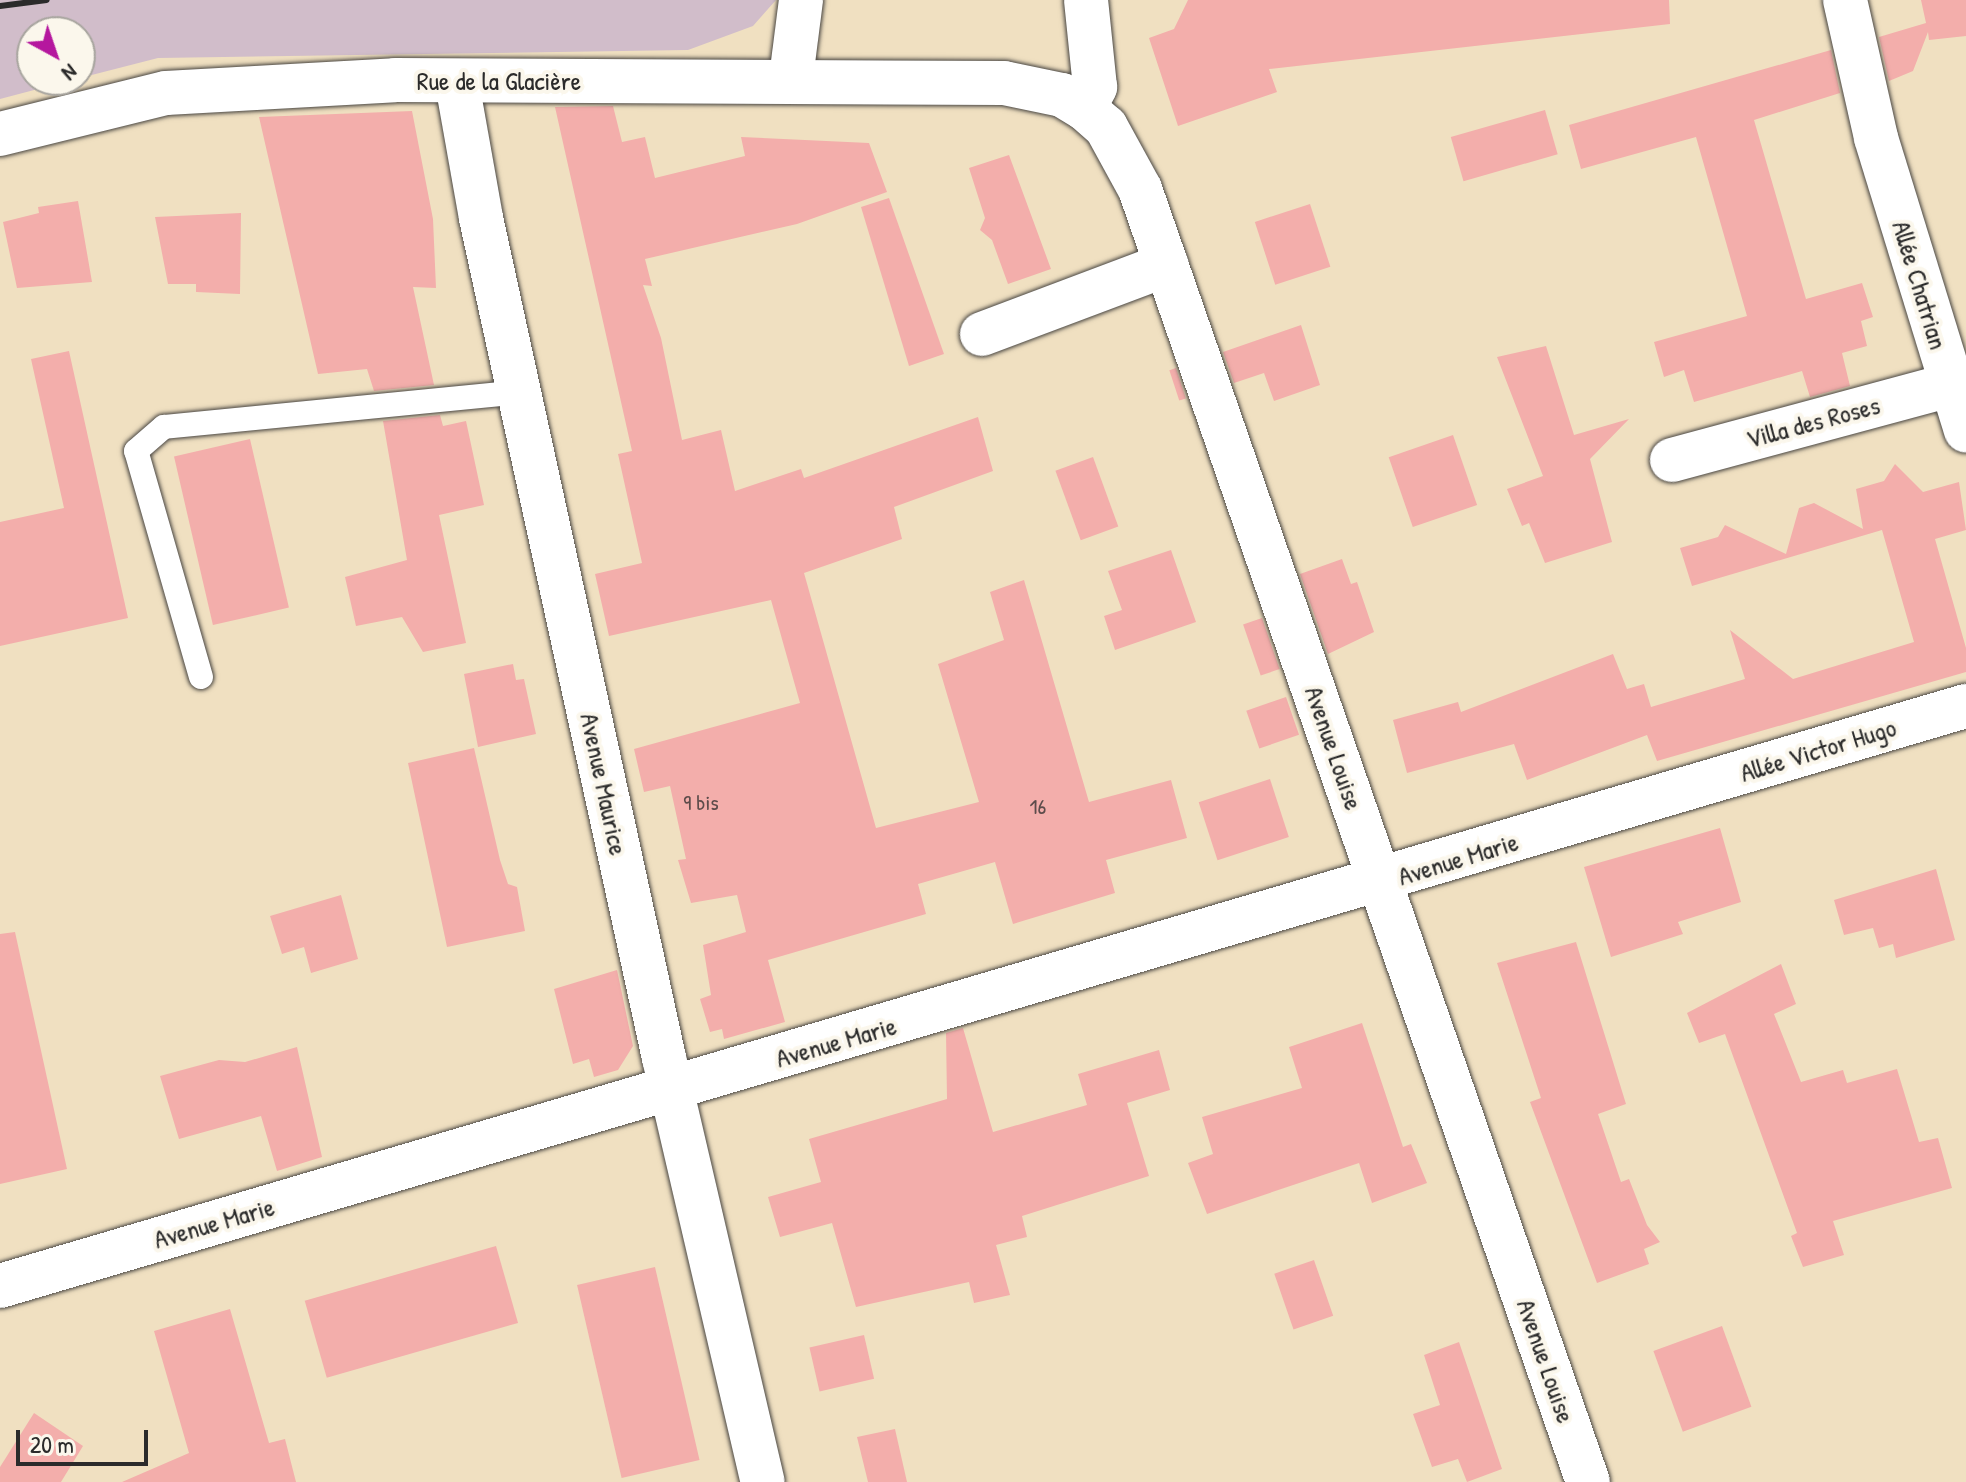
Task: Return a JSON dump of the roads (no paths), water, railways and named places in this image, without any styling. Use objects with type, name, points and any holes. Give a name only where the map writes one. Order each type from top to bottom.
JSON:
[{"type":"street","points":[[791,78],[801,0]]},
{"type":"street","points":[[1084,108],[1095,87],[1086,0]]},
{"type":"street","name":"Allée Chatrian","points":[[1845,0],[1876,138],[1954,364],[1966,430]]},
{"type":"street","name":"Rue de la Glacière","points":[[0,134],[166,93],[395,80],[457,83],[791,78],[1004,83]]},
{"type":"street","name":"Avenue Maurice","points":[[457,83],[519,392],[671,1090],[763,1482]]},
{"type":"street","name":"Avenue Louise","points":[[1004,83],[1062,95],[1084,108],[1106,127],[1140,189],[1588,1482]]},
{"type":"street","points":[[982,334],[1166,265]]},
{"type":"street","name":"Villa des Roses","points":[[1672,460],[1954,364]]},
{"type":"street","name":"Allée Victor Hugo","points":[[1671,794],[1966,706]]},
{"type":"street","name":"Avenue Marie","points":[[0,1286],[1381,882],[1671,794]]},
{"type":"lane","points":[[201,677],[136,451],[164,427],[519,392]]},
{"type":"railway","points":[[0,6],[47,0]]}]
